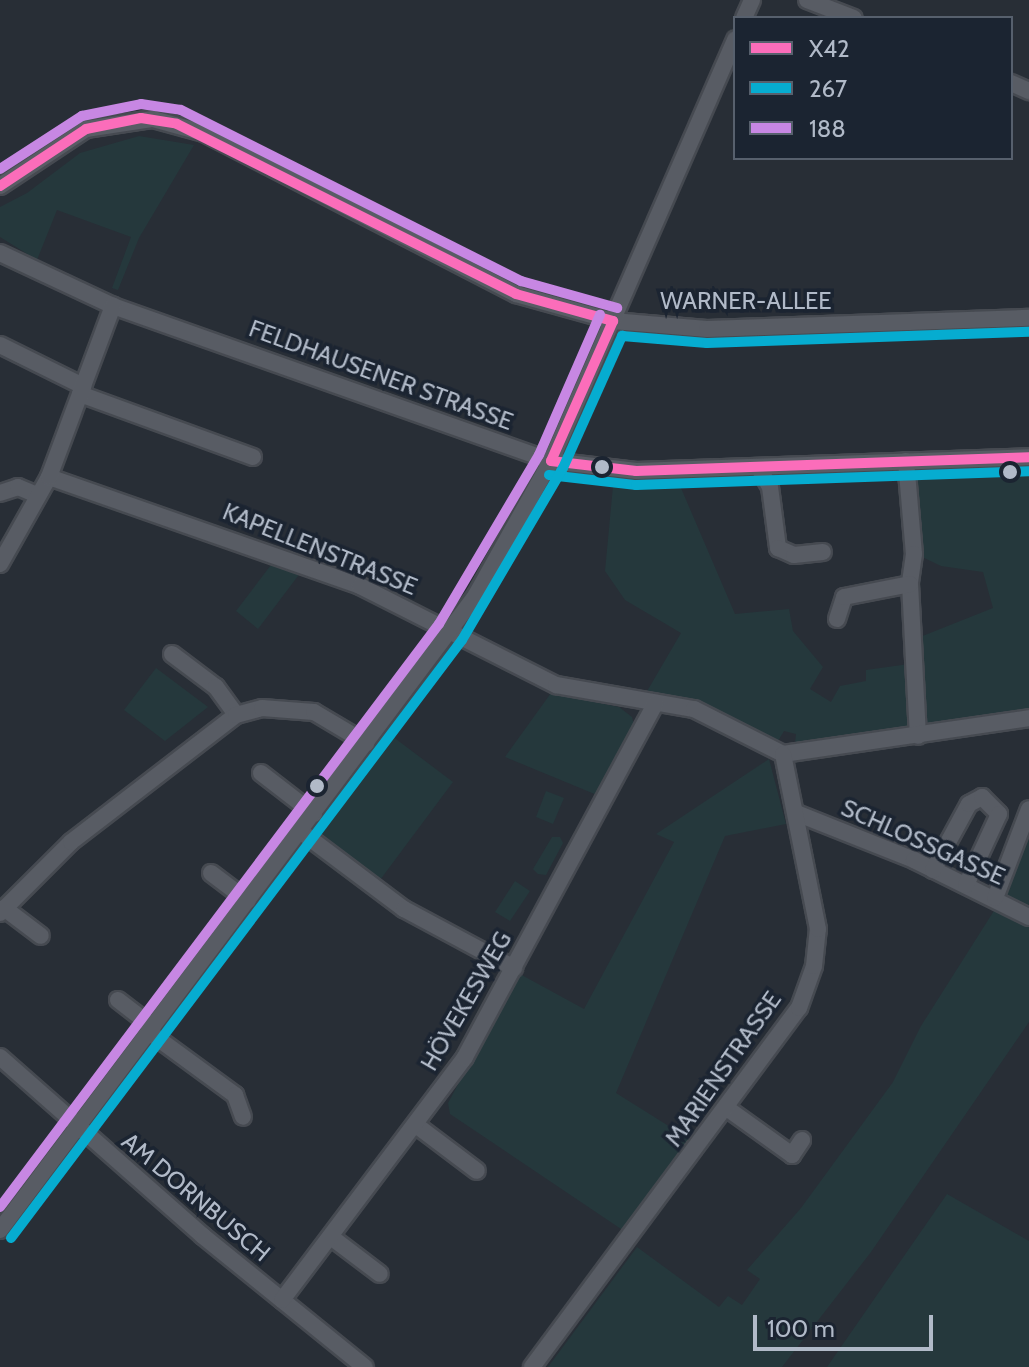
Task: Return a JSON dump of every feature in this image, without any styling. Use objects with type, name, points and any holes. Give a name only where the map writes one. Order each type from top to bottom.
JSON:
[{"type":"street","points":[[807,0],[849,16]]},
{"type":"street","points":[[0,1230],[451,632],[551,461],[733,44]]},
{"type":"street","name":"WARNER-ALLEE","points":[[0,186],[86,129],[141,118],[177,124],[516,294],[613,321],[707,329],[1029,318]]},
{"type":"street","name":"FELDHAUSENER STRASSE","points":[[0,253],[113,306],[551,461],[636,471],[1029,457]]},
{"type":"street","points":[[0,564],[49,477],[113,306]]},
{"type":"street","points":[[0,345],[81,390],[253,457]]},
{"type":"street","points":[[906,461],[914,554],[910,584],[918,736]]},
{"type":"street","points":[[758,467],[770,487],[778,548],[794,555],[823,552]]},
{"type":"street","name":"KAPELLENSTRASSE","points":[[49,477],[261,547],[360,586],[556,685],[694,709],[783,754]]},
{"type":"street","points":[[0,493],[18,487],[37,495]]},
{"type":"street","points":[[837,619],[844,597],[910,584]]},
{"type":"street","points":[[172,654],[216,687],[236,715]]},
{"type":"street","name":"HÖVEKESWEG","points":[[282,1300],[465,1057],[656,703]]},
{"type":"street","points":[[41,936],[2,911],[82,833],[236,715],[262,708],[314,712],[366,743]]},
{"type":"street","points":[[783,754],[1029,718]]},
{"type":"street","name":"MARIENSTRASSE","points":[[532,1367],[728,1109],[799,1008],[814,966],[818,929],[783,754]]},
{"type":"street","points":[[261,773],[314,814]]},
{"type":"street","points":[[933,870],[969,804],[982,797],[999,814],[966,885]]},
{"type":"street","points":[[995,898],[1029,809]]},
{"type":"street","name":"SCHLOSSGASSE","points":[[796,813],[933,870],[1029,917]]},
{"type":"street","points":[[300,831],[404,909],[514,968]]},
{"type":"street","points":[[211,873],[248,901]]},
{"type":"street","points":[[118,1000],[235,1095],[243,1117]]},
{"type":"street","name":"AM DORNBUSCH","points":[[0,1057],[76,1128],[365,1367]]},
{"type":"street","points":[[728,1109],[792,1155],[802,1140]]},
{"type":"street","points":[[416,1125],[477,1171]]},
{"type":"street","points":[[331,1237],[380,1274]]},
{"type":"green space","points":[[139,136],[194,145],[139,238],[118,290],[112,288],[131,237],[57,210],[37,260],[0,237],[0,207],[27,193],[80,153]]},
{"type":"green space","points":[[1029,473],[1029,713],[921,730],[915,639],[993,608],[983,572],[941,566],[918,555],[913,476]]},
{"type":"green space","points":[[613,486],[681,488],[735,614],[789,609],[793,631],[823,667],[810,689],[831,702],[840,686],[866,681],[866,670],[909,664],[909,729],[795,743],[796,734],[784,731],[778,741],[703,706],[646,693],[681,633],[625,600],[605,571]]},
{"type":"green space","points":[[274,561],[301,572],[258,629],[236,611]]},
{"type":"green space","points":[[156,668],[208,707],[165,741],[124,710]]},
{"type":"green space","points":[[551,693],[619,707],[632,717],[634,725],[597,795],[505,757]]},
{"type":"green space","points":[[392,736],[453,782],[380,880],[324,839],[321,830]]},
{"type":"green space","points":[[769,759],[786,824],[725,836],[616,1093],[691,1140],[624,1231],[450,1114],[448,1103],[518,973],[584,1009],[674,842],[656,834]]},
{"type":"green space","points":[[546,791],[564,798],[553,824],[536,817]]},
{"type":"green space","points":[[1029,823],[1029,910],[1000,896]]},
{"type":"green space","points":[[552,837],[560,837],[563,843],[546,875],[538,874],[533,869]]},
{"type":"green space","points":[[515,881],[530,891],[510,921],[495,912]]},
{"type":"green space","points":[[997,906],[1029,922],[1029,1022],[871,1252],[782,1367],[548,1367],[637,1247],[719,1307],[728,1296],[742,1305],[760,1279],[747,1270],[801,1208],[893,1082],[921,1026]]},
{"type":"green space","points":[[947,1194],[1029,1241],[1029,1367],[827,1367]]},
{"type":"transit line","name":"188","points":[[0,169],[82,116],[141,104],[181,110],[521,281],[617,308]]},
{"type":"transit line","name":"X42","points":[[0,186],[86,129],[141,118],[177,124],[516,294],[613,321]]},
{"type":"transit line","name":"188","points":[[0,1207],[439,624],[539,455],[600,315]]},
{"type":"transit line","name":"X42","points":[[551,461],[613,321]]},
{"type":"transit line","name":"267","points":[[11,1238],[462,640],[563,468],[622,336],[707,343],[1029,332]]},
{"type":"transit line","name":"X42","points":[[551,461],[636,471],[1029,457]]},
{"type":"transit line","name":"267","points":[[549,475],[636,485],[1029,471]]}]
